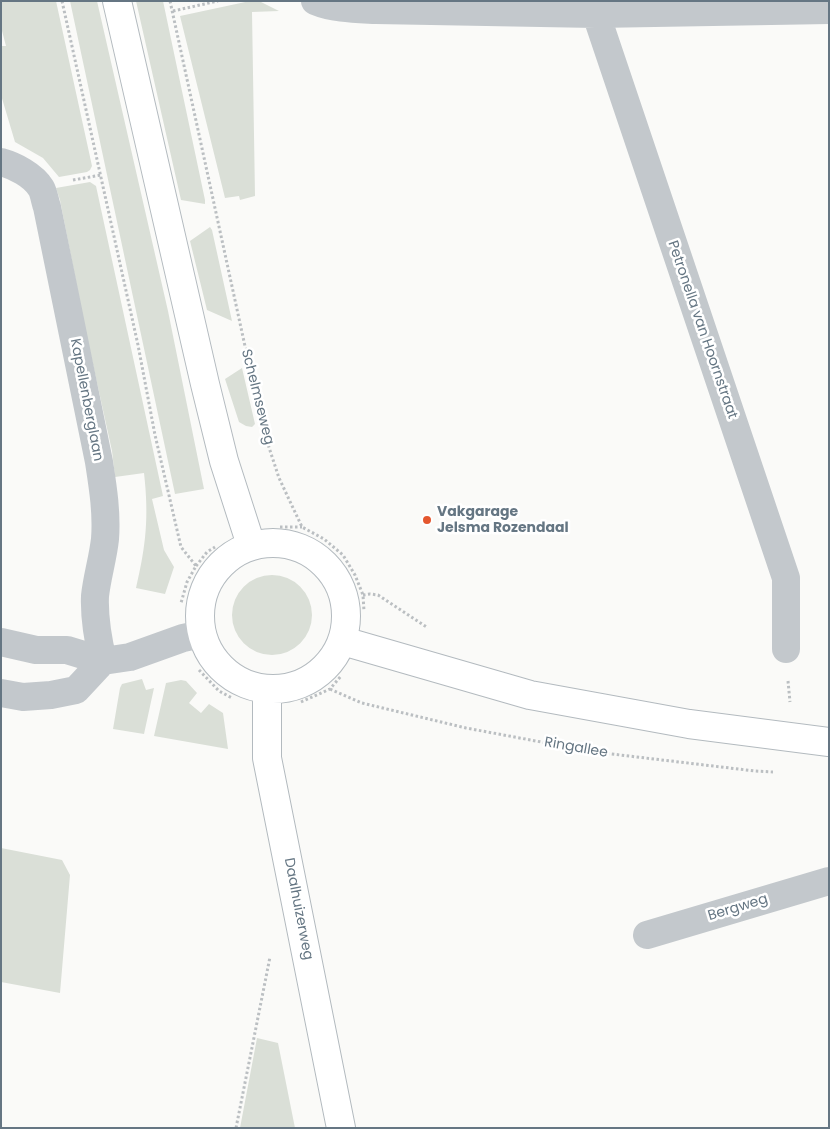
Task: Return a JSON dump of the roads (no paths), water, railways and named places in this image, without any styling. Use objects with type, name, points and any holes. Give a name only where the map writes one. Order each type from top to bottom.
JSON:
[{"type":"main road","points":[[117,1],[205,384],[224,461],[251,545]]},
{"type":"main road","points":[[277,542],[296,546],[312,553],[327,563],[339,584],[345,601],[352,644],[303,683],[288,687],[266,698],[230,676],[212,656],[202,634],[200,617],[206,586],[215,571],[232,555],[251,545],[277,542]]},
{"type":"main road","points":[[352,644],[530,695],[689,724],[829,742]]},
{"type":"main road","name":"Daalhuizerweg","points":[[266,698],[267,758],[341,1128]]},
{"type":"street","points":[[315,1],[349,8],[376,10],[596,8],[829,10]]},
{"type":"street","name":"Petronella van Hoornstraat","points":[[596,8],[786,578],[786,649]]},
{"type":"street","name":"Kapellenberglaan","points":[[1,162],[13,166],[28,175],[41,188],[47,207],[97,453],[105,504],[105,538],[95,595],[96,634],[103,661]]},
{"type":"street","points":[[1,642],[36,650],[67,650],[103,661],[130,657],[183,638],[202,634]]},
{"type":"street","points":[[1,693],[23,697],[51,695],[76,690],[103,661]]},
{"type":"street","name":"Bergweg","points":[[647,935],[829,880]]},
{"type":"place","name":"Vakgarage Jelsma Rozendaal","points":[[427,520]]}]
